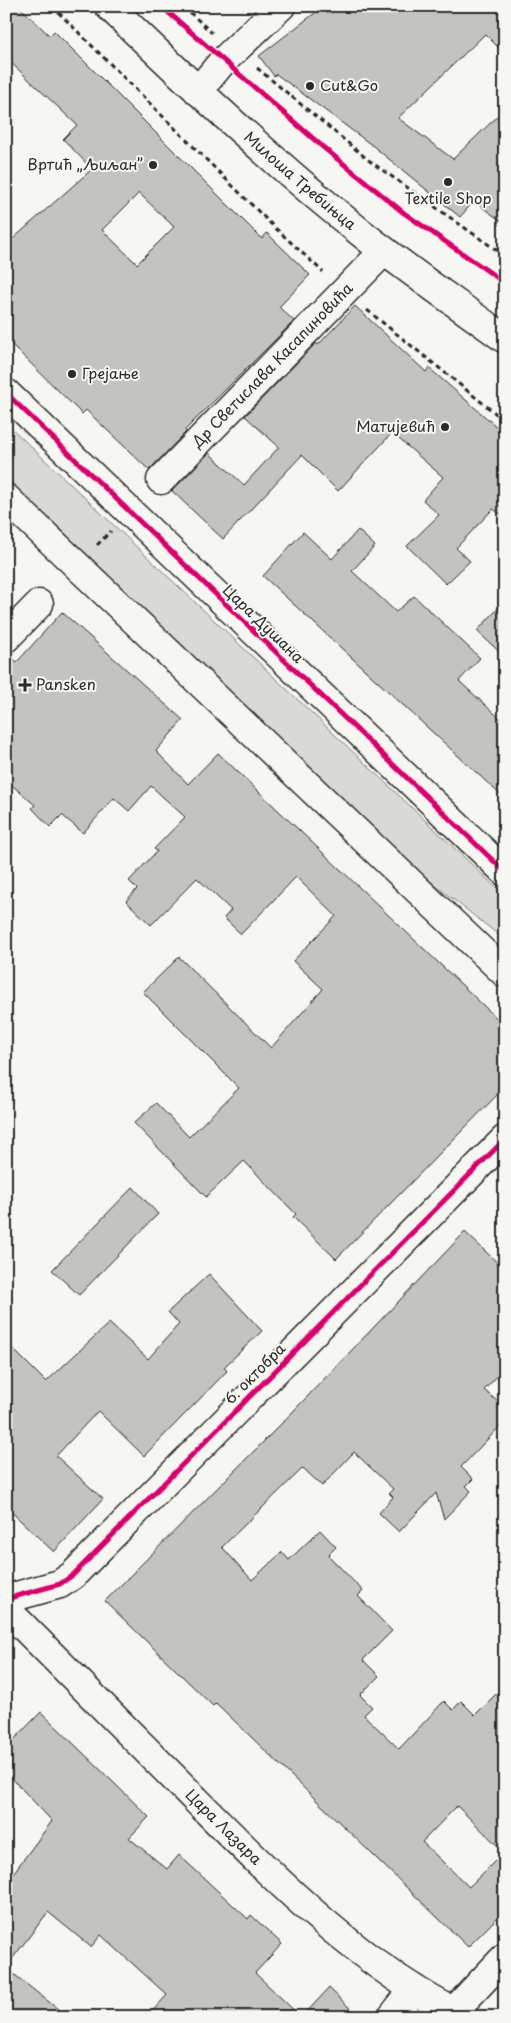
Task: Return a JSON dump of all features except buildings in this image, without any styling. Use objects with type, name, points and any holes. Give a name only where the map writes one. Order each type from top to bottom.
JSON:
[{"type":"street","name":"Милоша Требињца","points":[[109,6],[256,144],[384,250],[505,339]]},
{"type":"street","points":[[198,91],[235,50],[280,6]]},
{"type":"street","name":"Др Светислава Касапиновића","points":[[162,480],[384,250]]},
{"type":"street","name":"Цара Душана","points":[[6,393],[505,872]]},
{"type":"street","points":[[6,498],[505,973]]},
{"type":"street","points":[[6,638],[39,604]]},
{"type":"street","name":"6. октобра","points":[[6,1599],[52,1587],[73,1575],[505,1139]]},
{"type":"street","name":"Цара Лазара","points":[[6,1609],[224,1828],[324,1922],[414,1990],[458,2014]]},
{"type":"street","points":[[458,2014],[505,1957]]},
{"type":"street","points":[[392,2017],[414,1990]]},
{"type":"path","points":[[52,6],[272,225],[344,292],[505,421]]},
{"type":"path","points":[[183,6],[371,162],[505,256]]},
{"type":"path","points":[[77,566],[129,513]]},
{"type":"shaded area","points":[[6,423],[505,896],[505,940],[421,874],[6,482]]},
{"type":"cycle path","points":[[161,6],[324,148],[404,213],[505,283]]},
{"type":"cycle path","points":[[6,393],[505,872]]},
{"type":"cycle path","points":[[6,1599],[60,1584],[73,1575],[505,1139]]},
{"type":"place","name":"Cut&Go","points":[[310,86]]},
{"type":"place","name":"Вртић „Љиљан”","points":[[153,165]]},
{"type":"place","name":"Textile Shop","points":[[448,182]]},
{"type":"place","name":"Грејање","points":[[72,374]]},
{"type":"place","name":"Матијевић","points":[[445,427]]},
{"type":"place","name":"Pansken","points":[[25,685]]}]
